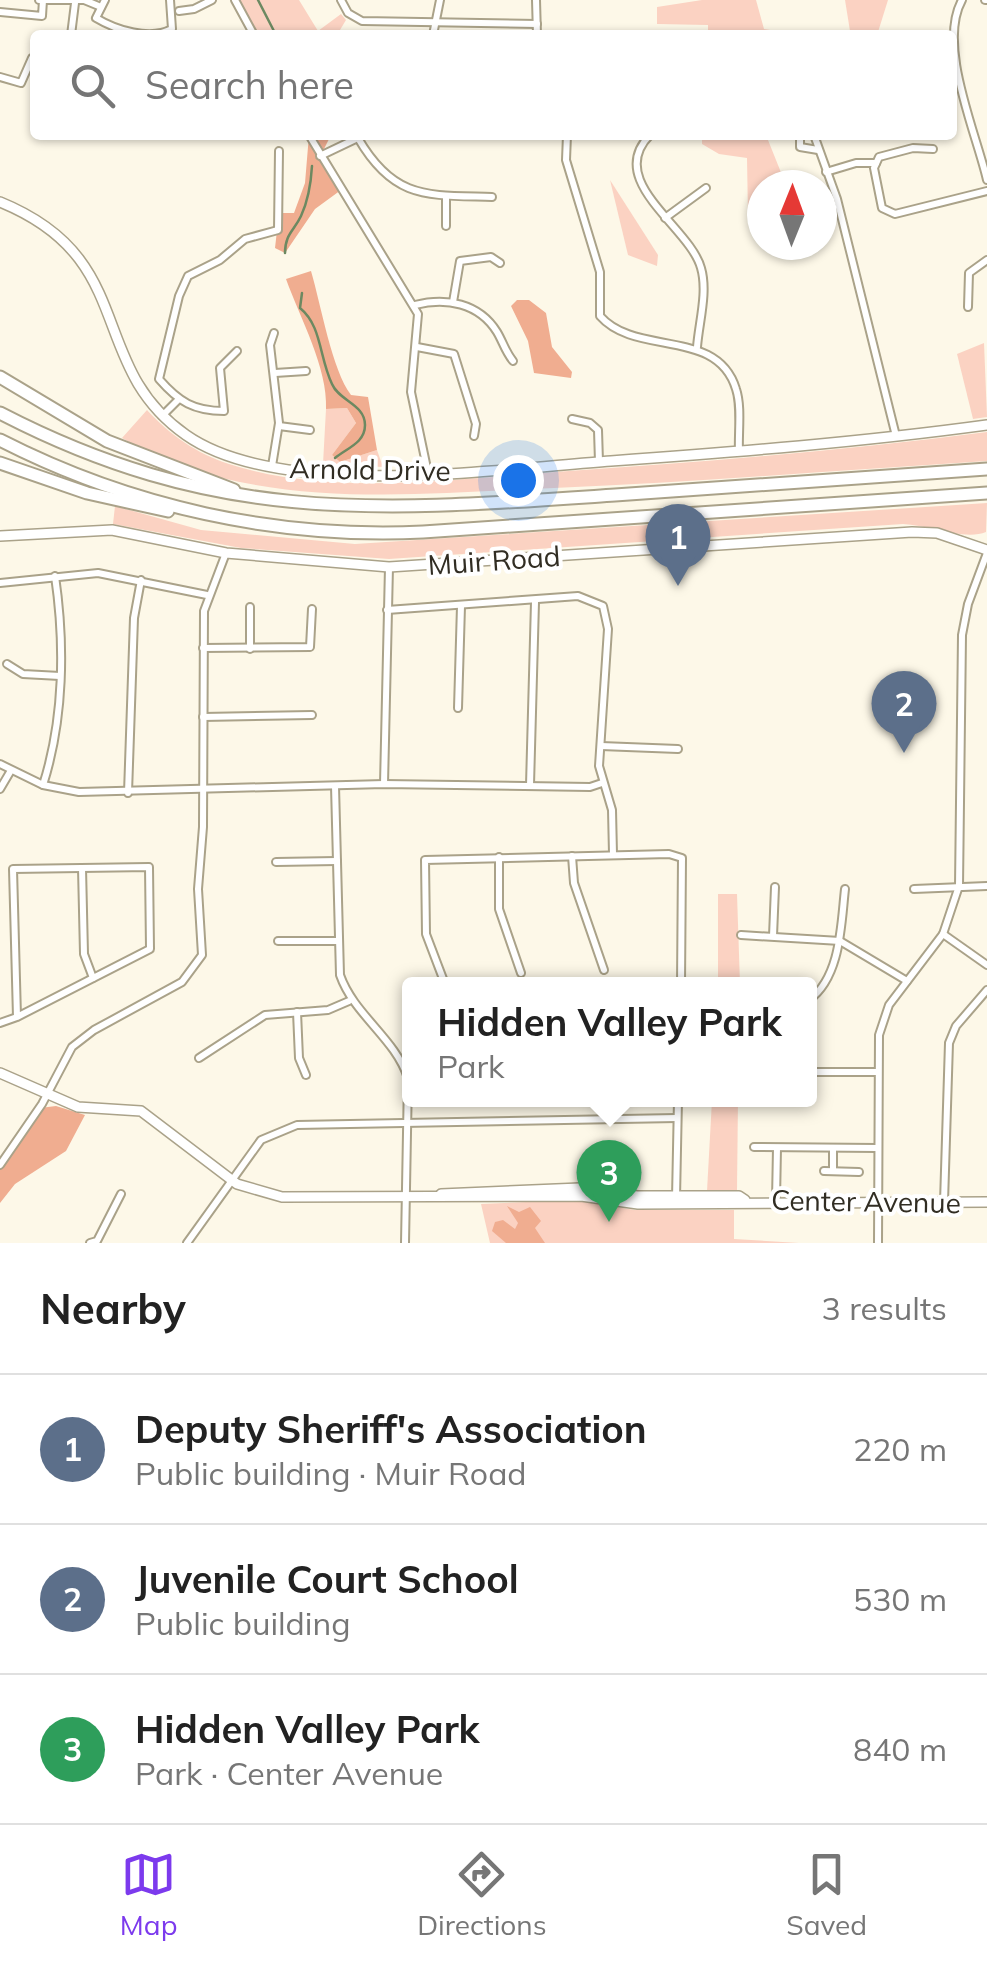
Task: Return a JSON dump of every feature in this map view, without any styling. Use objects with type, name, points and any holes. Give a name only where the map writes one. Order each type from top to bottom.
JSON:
[{"type":"highway","points":[[0,378],[107,442],[251,498]]},
{"type":"highway","points":[[0,413],[122,466],[251,498],[337,508],[418,508],[987,469]]},
{"type":"highway","points":[[0,440],[100,484],[192,512]]},
{"type":"highway","points":[[0,463],[143,508],[300,530],[396,533],[987,493]]},
{"type":"street","points":[[3,0],[1,12],[42,16],[41,0],[103,4],[96,18],[111,27],[133,30]]},
{"type":"street","points":[[170,0],[170,30]]},
{"type":"street","points":[[178,11],[194,10],[212,0]]},
{"type":"street","points":[[235,0],[251,30]]},
{"type":"street","points":[[342,0],[348,13],[362,21],[536,24]]},
{"type":"street","points":[[434,30],[440,0]]},
{"type":"street","points":[[536,0],[537,30]]},
{"type":"street","points":[[953,30],[962,0]]},
{"type":"street","points":[[71,30],[74,3]]},
{"type":"street","points":[[0,77],[22,83],[30,63]]},
{"type":"street","points":[[957,75],[985,162],[987,180]]},
{"type":"street","points":[[312,140],[415,305],[420,326],[410,392],[428,474]]},
{"type":"street","points":[[320,156],[353,140]]},
{"type":"street","points":[[363,140],[378,170],[417,196],[492,197]]},
{"type":"street","points":[[567,140],[566,160],[600,272],[600,316],[613,330],[636,340],[697,346],[736,387],[739,452]]},
{"type":"street","points":[[646,140],[638,150],[637,172],[666,218],[690,243],[703,274],[697,346]]},
{"type":"street","points":[[800,140],[800,147],[818,150]]},
{"type":"street","points":[[815,140],[825,170]]},
{"type":"street","points":[[933,150],[913,148],[878,157],[882,208],[895,214],[987,191]]},
{"type":"street","points":[[237,351],[220,368],[224,411],[202,411],[178,400],[159,379],[179,296],[196,269],[220,260],[245,239],[278,230],[280,151]]},
{"type":"street","points":[[837,170],[876,163]]},
{"type":"street","points":[[666,218],[706,188]]},
{"type":"street","points":[[446,196],[446,226]]},
{"type":"street","points":[[837,199],[896,437]]},
{"type":"street","name":"Arnold Drive","points":[[0,202],[43,223],[84,262],[104,297],[131,373],[162,416],[207,448],[272,466],[348,474],[428,474],[739,452],[987,424]]},
{"type":"street","points":[[453,302],[460,261],[491,257],[500,264]]},
{"type":"street","points":[[968,307],[968,273],[987,260]]},
{"type":"street","points":[[415,305],[453,302],[484,316],[514,361]]},
{"type":"street","points":[[272,466],[279,426],[270,345],[274,334]]},
{"type":"street","points":[[417,347],[454,354],[476,424],[474,436]]},
{"type":"street","points":[[274,373],[306,372]]},
{"type":"street","points":[[162,416],[178,400]]},
{"type":"street","points":[[572,419],[590,422],[598,430],[599,462]]},
{"type":"street","points":[[279,426],[310,430]]},
{"type":"street","name":"Muir Road","points":[[0,536],[112,530],[226,553],[389,567],[912,532],[936,533],[987,551]]},
{"type":"street","points":[[878,1243],[879,1035],[889,1005],[942,934],[959,886],[962,635],[968,604],[987,551]]},
{"type":"street","points":[[0,1165],[81,1038],[182,982],[202,955],[198,889],[204,790],[204,648],[208,594],[222,572],[226,553]]},
{"type":"street","points":[[384,784],[389,567]]},
{"type":"street","points":[[0,582],[98,573],[208,594]]},
{"type":"street","points":[[43,785],[55,746],[60,676],[60,609],[55,576]]},
{"type":"street","points":[[128,793],[134,618],[141,580]]},
{"type":"street","points":[[387,610],[578,596],[603,606],[608,629],[602,783],[612,810],[613,854]]},
{"type":"street","points":[[530,784],[535,602]]},
{"type":"street","points":[[458,708],[461,606]]},
{"type":"street","points":[[250,607],[250,649]]},
{"type":"street","points":[[204,648],[310,647],[312,608]]},
{"type":"street","points":[[7,664],[23,674],[60,676]]},
{"type":"street","points":[[202,717],[312,714]]},
{"type":"street","points":[[601,746],[678,749]]},
{"type":"street","points":[[0,764],[43,785],[78,792],[384,784],[590,787],[602,783]]},
{"type":"street","points":[[0,788],[10,772]]},
{"type":"street","points":[[335,786],[340,975],[349,1001],[402,1057]]},
{"type":"street","points":[[442,977],[426,934],[425,860],[613,854],[682,858],[681,977]]},
{"type":"street","points":[[498,856],[499,909],[521,973]]},
{"type":"street","points":[[572,856],[574,883],[604,970]]},
{"type":"street","points":[[276,862],[337,861]]},
{"type":"street","points":[[0,1023],[17,1017],[150,949],[149,867],[13,869],[17,1017]]},
{"type":"street","points":[[82,868],[84,954],[93,978]]},
{"type":"street","points":[[914,889],[987,886]]},
{"type":"street","points":[[773,936],[776,887]]},
{"type":"street","points":[[817,995],[840,941],[845,889]]},
{"type":"street","points":[[942,934],[987,965]]},
{"type":"street","points":[[740,935],[840,941],[907,980]]},
{"type":"street","points":[[278,941],[337,941]]},
{"type":"street","points":[[944,1202],[948,1043],[987,990]]},
{"type":"street","points":[[199,1058],[265,1015],[328,1010],[349,1001]]},
{"type":"street","points":[[297,1012],[299,1058],[306,1076]]},
{"type":"street","points":[[817,1072],[878,1072]]},
{"type":"street","name":"Center Avenue","points":[[0,1073],[78,1107],[141,1110],[232,1180],[282,1197],[442,1194],[676,1201],[987,1202]]},
{"type":"street","points":[[405,1243],[407,1107]]},
{"type":"street","points":[[676,1201],[678,1107]]},
{"type":"street","points":[[201,1243],[189,1240],[271,1132],[297,1125],[677,1118]]},
{"type":"street","points":[[754,1148],[877,1148]]},
{"type":"street","points":[[776,1148],[776,1200]]},
{"type":"street","points":[[833,1148],[828,1171],[859,1172]]},
{"type":"street","points":[[90,1243],[97,1241],[121,1194]]},
{"type":"shaded area","points":[[235,0],[299,0],[317,30],[251,30]]},
{"type":"shaded area","points":[[702,0],[756,0],[764,29],[770,30],[708,30],[708,25],[657,24],[657,7]]},
{"type":"shaded area","points":[[845,0],[888,0],[879,30],[850,30]]},
{"type":"shaded area","points":[[341,14],[346,20],[340,30],[319,30]]},
{"type":"shaded area","points":[[309,140],[328,140],[320,157],[341,190],[315,209],[285,253],[275,248],[279,213],[294,213],[305,183]]},
{"type":"shaded area","points":[[702,140],[768,140],[780,170],[747,170],[747,158],[719,154],[702,144]]},
{"type":"shaded area","points":[[610,180],[658,255],[657,266],[628,255]]},
{"type":"shaded area","points":[[311,271],[344,384],[351,395],[368,397],[377,450],[340,462],[332,455],[356,423],[347,408],[326,409],[318,360],[286,279]]},
{"type":"shaded area","points":[[517,300],[529,300],[546,313],[552,347],[572,372],[571,378],[534,373],[528,341],[511,306]]},
{"type":"shaded area","points":[[984,343],[987,417],[973,419],[957,354]]},
{"type":"shaded area","points":[[347,408],[356,423],[332,455],[340,462],[377,450],[383,467],[323,464],[326,409]]},
{"type":"shaded area","points":[[147,410],[184,442],[217,460],[268,474],[349,483],[433,481],[717,460],[987,432],[987,461],[608,485],[388,495],[333,493],[224,478],[172,462],[122,438]]},
{"type":"shaded area","points":[[987,503],[986,532],[977,534],[903,524],[389,559],[241,548],[113,524],[115,506],[201,530],[355,544]]},
{"type":"shaded area","points":[[718,894],[737,894],[740,977],[718,977]]},
{"type":"shaded area","points":[[56,1106],[85,1115],[66,1151],[15,1184],[0,1203],[0,1165],[40,1108]]},
{"type":"shaded area","points":[[712,1107],[738,1107],[737,1190],[707,1191]]},
{"type":"shaded area","points":[[574,1200],[635,1210],[734,1210],[734,1239],[799,1243],[490,1243],[481,1204]]},
{"type":"shaded area","points":[[507,1206],[519,1212],[530,1207],[541,1221],[535,1228],[545,1243],[506,1243],[492,1231],[495,1222],[503,1220],[515,1229],[518,1223]]},
{"type":"waterway","points":[[258,0],[273,30]]},
{"type":"waterway","points":[[285,253],[288,237],[306,204],[312,166]]},
{"type":"waterway","points":[[302,293],[300,308],[316,333],[332,384],[364,418],[362,436],[335,458]]},
{"type":"place","name":"Deputy Sheriff's Association","points":[[678,586]]},
{"type":"place","name":"Juvenile Court School","points":[[904,753]]},
{"type":"place","name":"Hidden Valley Park","points":[[609,1222]]}]
